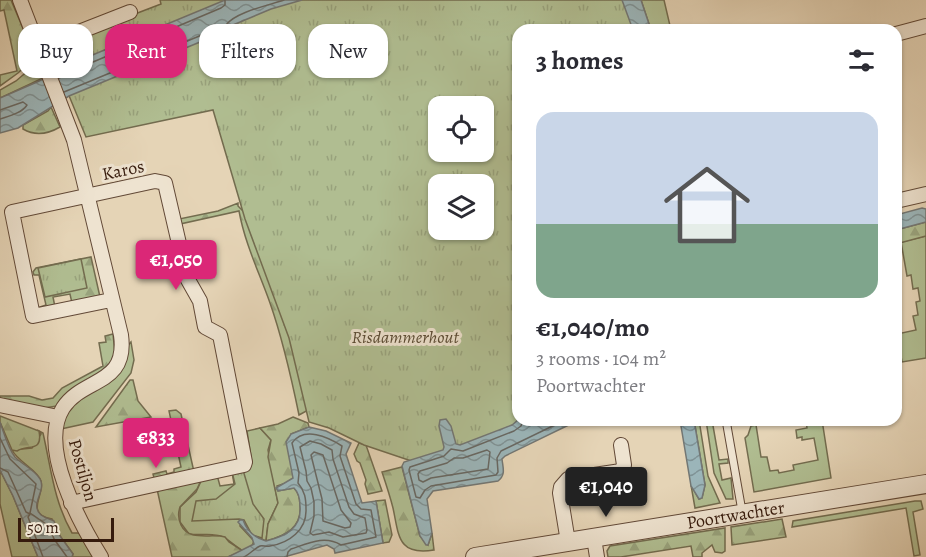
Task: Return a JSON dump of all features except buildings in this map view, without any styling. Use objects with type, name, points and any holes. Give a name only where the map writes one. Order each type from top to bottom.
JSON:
[{"type":"street","name":"Postiljon","points":[[20,0],[29,24]]},
{"type":"street","points":[[93,26],[129,12]]},
{"type":"street","points":[[902,32],[926,26]]},
{"type":"street","name":"Postiljon","points":[[51,78],[74,140],[122,341],[116,368],[100,382],[78,392],[68,402],[58,417],[55,440],[71,503],[101,557]]},
{"type":"street","name":"Karos","points":[[71,503],[244,465],[245,462],[220,335],[205,327],[200,301],[187,278],[166,185],[159,180],[12,212],[33,316],[111,300]]},
{"type":"street","points":[[902,200],[926,194]]},
{"type":"street","points":[[0,405],[58,417]]},
{"type":"street","points":[[568,542],[561,487],[568,479],[621,471],[624,465],[621,445]]},
{"type":"street","name":"Poortwachter","points":[[475,557],[742,514],[925,488]]},
{"type":"street","points":[[594,538],[597,557]]},
{"type":"lane","points":[[727,426],[742,514]]},
{"type":"green space","points":[[0,0],[11,0],[21,24],[18,24],[18,73],[0,86],[0,75],[17,71],[4,10],[0,11]]},
{"type":"green space","name":"Risdammerhout","points":[[160,0],[633,0],[640,24],[512,24],[512,426],[540,426],[432,468],[364,445],[329,428],[309,422],[289,338],[245,219],[213,110],[86,137],[62,78],[93,78],[93,30],[105,26],[105,78],[187,78],[187,24],[109,24],[161,4]]},
{"type":"green space","points":[[641,0],[664,0],[670,24],[649,24]]},
{"type":"green space","points":[[20,78],[43,78],[0,98],[0,90]]},
{"type":"green space","points":[[51,107],[60,127],[42,133],[32,133],[23,129],[23,125]]},
{"type":"green space","points":[[238,203],[242,210],[247,210],[262,251],[312,408],[299,415],[279,331],[239,211],[180,224],[179,219],[218,211]]},
{"type":"green space","points":[[926,222],[926,236],[902,242],[902,228]]},
{"type":"green space","points":[[926,236],[926,358],[902,362],[902,333],[916,330],[913,316],[918,315],[916,302],[920,301],[918,288],[913,289],[911,275],[907,276],[902,242]]},
{"type":"green space","points":[[91,257],[100,297],[72,303],[70,294],[53,297],[55,307],[41,310],[40,307],[46,305],[39,275],[34,275],[33,272],[36,268]]},
{"type":"green space","points":[[81,259],[87,288],[45,297],[38,268]]},
{"type":"green space","points":[[113,334],[115,354],[109,367],[57,406],[44,408],[0,400],[0,396],[29,396],[42,400],[53,398],[62,388],[103,366],[99,343],[106,342],[105,336]]},
{"type":"green space","points":[[131,342],[134,360],[131,373],[93,422],[61,429],[66,414]]},
{"type":"green space","points":[[130,380],[133,380],[138,401],[151,417],[96,427]]},
{"type":"green space","points":[[176,410],[181,414],[194,472],[154,478],[153,474],[166,471],[167,474],[181,467],[169,411]]},
{"type":"green space","points":[[0,416],[39,431],[40,438],[37,445],[17,451],[12,450],[0,422]]},
{"type":"green space","points":[[293,417],[308,423],[309,427],[291,434],[293,478],[277,486],[278,491],[294,488],[296,490],[300,514],[295,525],[286,534],[266,541],[268,524],[278,503],[268,457],[271,440],[260,428],[278,424]]},
{"type":"green space","points":[[695,426],[700,426],[708,476],[720,503],[695,508],[691,485],[699,499],[702,498],[705,485]]},
{"type":"green space","points":[[707,426],[713,426],[719,460],[728,459],[728,463],[719,464],[722,480],[731,478],[733,499],[726,499],[714,473]]},
{"type":"green space","points":[[751,426],[756,426],[761,457],[767,457],[770,471],[778,470],[779,473],[794,470],[793,465],[818,460],[814,438],[802,440],[802,437],[797,438],[796,430],[807,428],[807,426],[823,426],[831,478],[754,492],[745,438]]},
{"type":"green space","points":[[260,428],[271,440],[268,450],[278,503],[268,524],[266,541],[255,536],[241,519],[240,526],[254,541],[252,546],[243,551],[219,536],[189,534],[180,522],[180,507],[196,492],[202,479],[217,475],[220,486],[234,484],[232,472],[252,463],[247,431]]},
{"type":"green space","points":[[39,431],[43,433],[54,485],[66,521],[72,533],[79,533],[93,557],[72,557],[73,554],[60,536],[52,519],[39,513],[37,508],[41,481],[39,477],[12,450],[32,448],[41,434]]},
{"type":"green space","points":[[359,443],[366,445],[382,491],[368,494],[366,480],[354,454]]},
{"type":"green space","points":[[402,467],[420,536],[428,545],[432,533],[434,550],[413,550],[406,546],[399,535],[382,472]]},
{"type":"green space","points":[[0,470],[38,557],[12,557],[0,504]]},
{"type":"green space","points":[[243,470],[253,504],[264,519],[262,538],[252,535],[244,520],[192,521],[196,501],[216,499],[235,484],[232,472]]},
{"type":"green space","points":[[202,478],[197,489],[180,507],[181,525],[189,533],[195,535],[225,537],[243,551],[228,557],[172,557],[157,489]]},
{"type":"green space","points":[[385,500],[392,535],[389,542],[383,543],[376,501]]},
{"type":"green space","points":[[921,501],[923,509],[913,512],[920,555],[914,556],[906,508],[792,527],[793,521]]},
{"type":"green space","points":[[782,519],[786,537],[732,545],[731,527]]},
{"type":"green space","points":[[725,528],[725,551],[722,553],[715,552],[712,545],[702,553],[702,557],[693,557],[691,546],[608,557],[607,551],[610,546]]},
{"type":"water","points":[[225,0],[302,0],[271,9],[235,24],[199,24],[199,42],[187,47],[187,24],[167,24]]},
{"type":"water","points":[[622,0],[641,0],[649,24],[631,24]]},
{"type":"water","points":[[105,50],[105,78],[113,78],[69,96],[18,128],[0,133],[0,98],[45,78],[93,78],[93,55]]},
{"type":"water","points":[[926,209],[926,222],[902,228],[902,213]]},
{"type":"water","points":[[446,419],[451,426],[456,444],[460,445],[512,425],[567,426],[505,456],[502,459],[503,474],[498,481],[433,491],[427,499],[432,533],[426,545],[420,536],[402,466],[404,462],[443,450],[440,420]]},
{"type":"water","points":[[0,422],[15,457],[40,479],[42,484],[37,502],[38,511],[54,521],[60,536],[73,554],[72,557],[38,557],[0,470]]},
{"type":"water","points":[[681,426],[695,426],[705,485],[702,498],[699,499],[691,486]]},
{"type":"water","points":[[309,427],[326,431],[351,443],[346,454],[362,503],[376,501],[383,543],[335,553],[334,549],[327,545],[284,557],[228,557],[254,544],[252,538],[238,522],[240,520],[243,520],[252,534],[266,541],[286,534],[295,525],[300,514],[297,492],[294,488],[278,491],[276,488],[293,478],[286,442],[291,434]]}]
